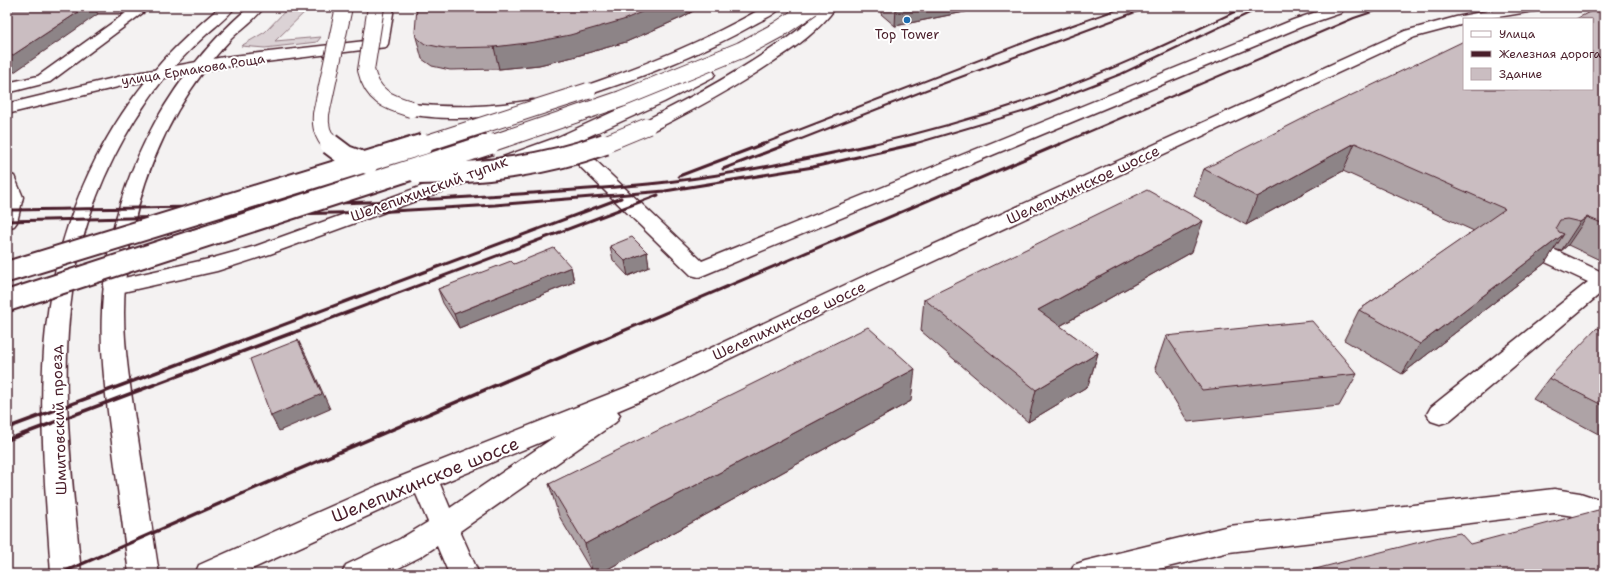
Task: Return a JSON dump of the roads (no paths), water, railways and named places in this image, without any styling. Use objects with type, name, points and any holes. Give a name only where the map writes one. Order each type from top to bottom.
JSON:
[{"type":"main road","name":"Шмитовский проезд","points":[[66,574],[56,404],[57,327],[65,271],[73,237],[83,209],[102,166],[123,126],[160,73],[196,36],[228,7]]},
{"type":"main road","points":[[144,574],[117,383],[114,344],[114,287],[122,227],[145,159],[163,122],[182,89],[212,51],[257,7]]},
{"type":"main road","points":[[344,7],[322,110],[321,127],[327,141],[339,151],[354,160],[382,169],[412,173],[451,174],[487,171],[563,158],[604,145],[648,126],[758,66],[812,26],[829,7]]},
{"type":"main road","points":[[376,7],[366,70],[368,80],[373,89],[380,96],[391,103],[411,109],[482,112],[538,104],[588,91]]},
{"type":"main road","name":"улица Ермакова Роща","points":[[7,109],[95,87],[200,66],[381,44],[387,7]]},
{"type":"main road","points":[[7,272],[475,128],[588,91],[715,40],[750,22],[774,7]]},
{"type":"main road","points":[[7,301],[492,143],[657,86],[741,50],[778,30],[812,7]]},
{"type":"main road","points":[[564,140],[699,270],[1298,23],[1336,10],[1338,7]]},
{"type":"main road","name":"Шелепихинское шоссе","points":[[1468,18],[1534,7]]},
{"type":"main road","points":[[7,19],[23,9],[141,9],[44,79],[7,88]]},
{"type":"main road","name":"Шелепихинское шоссе","points":[[210,574],[387,494],[641,391],[868,284],[1410,34],[1439,24],[1463,19]]},
{"type":"main road","points":[[1439,24],[1463,33]]},
{"type":"main road","name":"Шелепихинский тупик","points":[[114,287],[217,264],[263,250],[564,140],[658,99],[707,74]]},
{"type":"main road","points":[[7,180],[13,197],[7,221]]},
{"type":"main road","points":[[1440,414],[1602,286],[1603,281],[1548,255]]},
{"type":"main road","name":"Шелепихинское шоссе","points":[[356,574],[410,548],[444,527],[641,391]]},
{"type":"main road","points":[[424,480],[464,574]]},
{"type":"main road","points":[[1085,574],[1229,539],[1363,523],[1554,501],[1580,505],[1604,513]]},
{"type":"main road","points":[[1560,528],[1582,523],[1604,526]]},
{"type":"railway","points":[[760,145],[1036,38],[1124,7]]},
{"type":"railway","points":[[786,145],[926,90],[1149,7]]},
{"type":"railway","points":[[869,145],[972,118],[1073,84],[1138,57],[1245,7]]},
{"type":"railway","points":[[910,145],[1029,110],[1121,74],[1262,7]]},
{"type":"railway","points":[[1058,145],[1354,18],[1387,7]]},
{"type":"railway","points":[[679,176],[763,144]]},
{"type":"railway","points":[[723,169],[788,144]]},
{"type":"railway","points":[[7,210],[327,204],[455,198],[612,187],[719,175],[797,161],[874,144]]},
{"type":"railway","points":[[7,221],[375,212],[495,205],[665,191],[813,167],[915,144]]},
{"type":"railway","points":[[616,334],[1060,144]]},
{"type":"railway","points":[[290,334],[658,195]]},
{"type":"railway","points":[[259,334],[621,198]]},
{"type":"railway","points":[[7,428],[262,333]]},
{"type":"railway","points":[[7,440],[292,333]]},
{"type":"railway","points":[[59,574],[253,489],[618,333]]},
{"type":"place","name":"Top Tower","points":[[907,20]]}]
